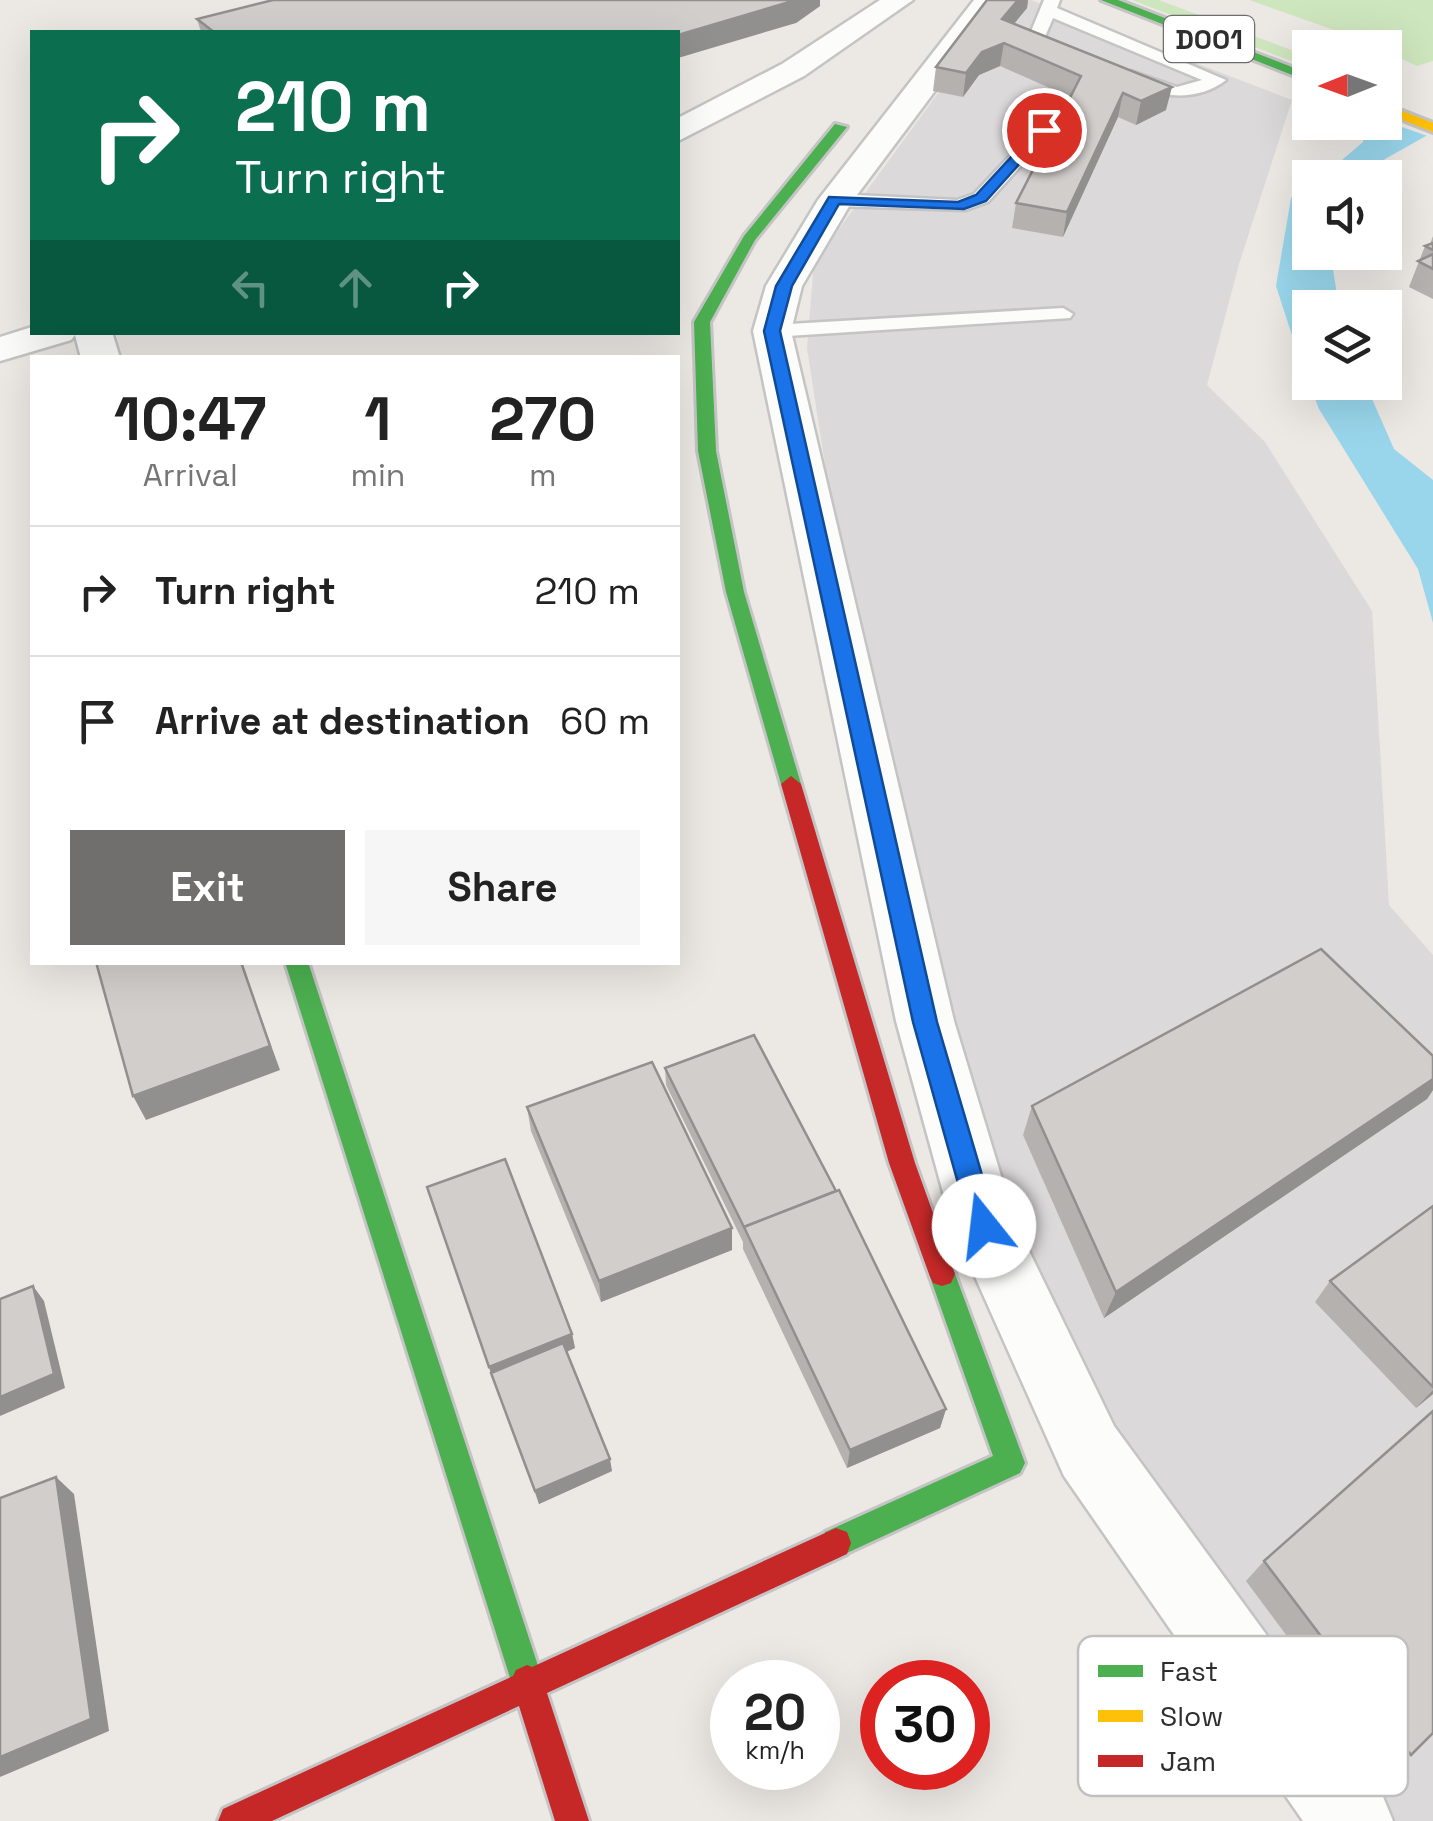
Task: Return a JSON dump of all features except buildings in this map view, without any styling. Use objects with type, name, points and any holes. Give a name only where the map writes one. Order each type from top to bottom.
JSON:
[{"type":"main road","name":"D001","points":[[1108,0],[1292,71]]},
{"type":"main road","points":[[1402,115],[1433,128]]},
{"type":"main road","points":[[235,1821],[1010,1463],[902,1163],[735,592],[707,452],[702,322],[749,239],[840,127]]},
{"type":"main road","points":[[297,965],[572,1821]]},
{"type":"street","points":[[680,130],[792,70],[899,0]]},
{"type":"street","points":[[989,0],[834,200],[784,286],[772,331],[925,1022],[984,1226],[1089,1452],[1220,1636]]},
{"type":"street","points":[[0,349],[48,335]]},
{"type":"street","points":[[1334,1796],[1352,1821]]},
{"type":"lane","points":[[1084,59],[1035,41],[1050,5],[1218,80],[1177,93],[1116,71],[1154,54]]},
{"type":"lane","points":[[834,200],[959,206],[981,198],[1044,130]]},
{"type":"lane","points":[[772,331],[1063,314]]},
{"type":"shaded area","points":[[1006,0],[1031,0],[1292,100],[1239,264],[1207,385],[1265,442],[1372,611],[1389,905],[1433,955],[1433,1821],[1322,1821],[1305,1796],[1408,1796],[1408,1636],[1195,1636],[1022,1384],[911,1022],[807,348],[814,263]]},
{"type":"green space","points":[[1132,0],[1159,0],[1292,50],[1292,62]]},
{"type":"green space","points":[[1249,0],[1433,0],[1433,61],[1417,66],[1402,59],[1402,30],[1334,30]]},
{"type":"water","points":[[1402,115],[1433,132],[1384,160],[1342,160],[1363,142],[1402,140]]},
{"type":"water","points":[[1291,198],[1292,270],[1333,270],[1336,290],[1292,290],[1292,335],[1276,286]]},
{"type":"water","points":[[1316,400],[1372,400],[1394,449],[1433,480],[1433,623],[1418,569]]},
{"type":"pier","points":[[1433,79],[1433,138],[1402,127],[1402,92]]},
{"type":"traffic: fast","points":[[1107,0],[1292,71]]},
{"type":"traffic: fast","points":[[791,784],[735,592],[707,451],[702,322],[749,239],[840,127]]},
{"type":"traffic: fast","points":[[297,965],[527,1681]]},
{"type":"traffic: fast","points":[[836,1543],[1010,1463],[942,1274]]},
{"type":"traffic: slow","points":[[1402,115],[1433,128]]},
{"type":"traffic: jam","points":[[791,784],[902,1163],[942,1274]]},
{"type":"traffic: jam","points":[[235,1821],[836,1543]]},
{"type":"traffic: jam","points":[[527,1681],[572,1821]]},
{"type":"route","points":[[984,1226],[925,1022],[772,331],[784,286],[834,200],[959,206],[981,198],[1044,130]]}]
